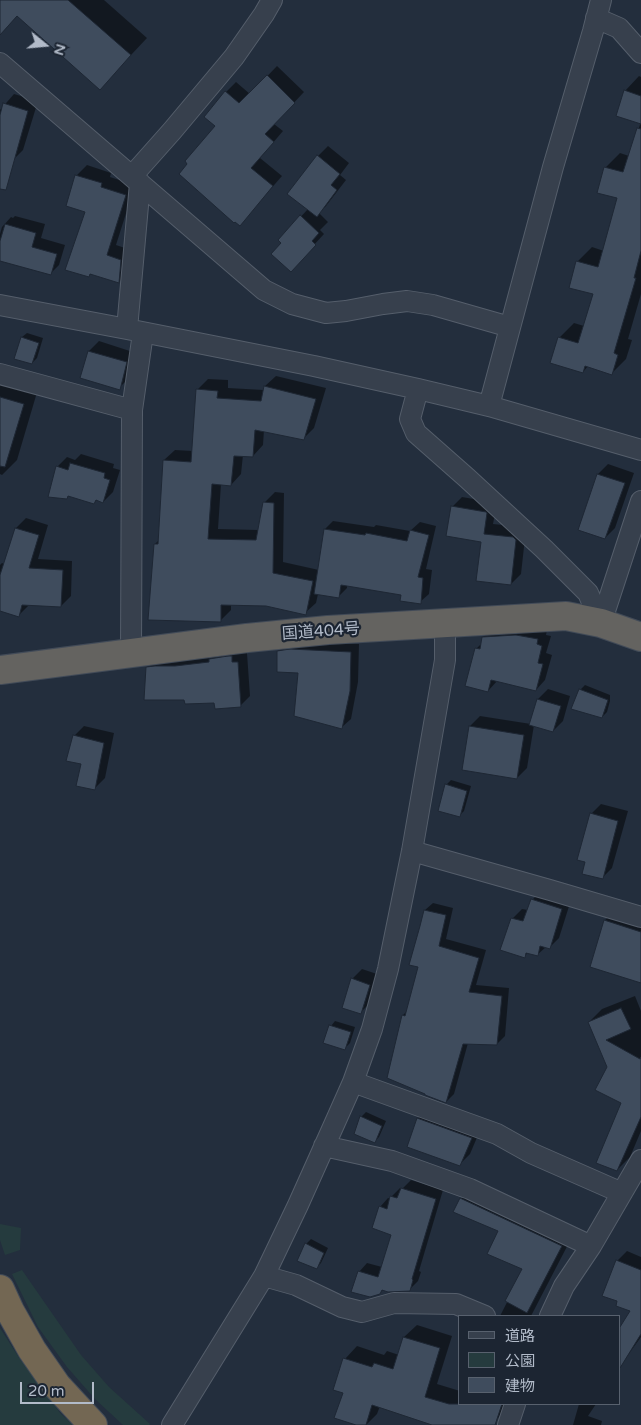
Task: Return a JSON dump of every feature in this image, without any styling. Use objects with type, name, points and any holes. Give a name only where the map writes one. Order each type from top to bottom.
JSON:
[{"type":"highway","name":"国道404号","points":[[0,670],[248,638],[319,631],[566,616],[601,623],[641,637]]},
{"type":"highway","points":[[0,1289],[32,1350],[58,1386],[93,1425]]},
{"type":"street","points":[[130,653],[136,179],[172,131],[234,57],[272,0]]},
{"type":"street","points":[[489,406],[598,9],[619,28],[641,53]]},
{"type":"street","points":[[0,64],[264,290],[292,304],[326,313],[346,312],[407,301],[433,305],[510,327]]},
{"type":"street","points":[[0,305],[314,366],[418,389],[489,406],[641,450]]},
{"type":"street","points":[[0,374],[132,410]]},
{"type":"street","points":[[418,389],[410,419],[416,433],[544,549],[588,593],[601,623]]},
{"type":"street","points":[[601,623],[641,501]]},
{"type":"street","points":[[172,1425],[264,1276],[353,1082],[372,1029],[388,969],[412,852],[446,660],[445,624]]},
{"type":"street","points":[[412,852],[641,917]]},
{"type":"street","points":[[353,1082],[497,1134],[531,1153],[622,1193]]},
{"type":"street","points":[[324,1146],[392,1161],[470,1189],[591,1246]]},
{"type":"street","points":[[550,1315],[564,1286],[591,1246],[641,1160]]},
{"type":"street","points":[[264,1276],[296,1286],[342,1307],[362,1312],[394,1303],[456,1304],[483,1315]]},
{"type":"street","points":[[508,1425],[515,1405]]},
{"type":"green space","points":[[0,1224],[21,1228],[20,1250],[5,1255],[0,1240]]},
{"type":"green space","points":[[22,1270],[81,1355],[109,1387],[149,1425],[123,1425],[95,1399],[67,1367],[38,1327],[12,1274]]},
{"type":"green space","points":[[0,1328],[20,1359],[61,1414],[73,1425],[0,1425]]},
{"type":"building","points":[[0,0],[68,0],[131,55],[100,90],[17,16],[0,35]]},
{"type":"building","points":[[267,75],[295,103],[265,134],[274,142],[251,168],[273,186],[240,226],[234,223],[179,174],[187,164],[185,161],[215,126],[204,117],[225,91],[239,103]]},
{"type":"building","points":[[624,90],[641,96],[641,124],[616,116]]},
{"type":"building","points":[[3,103],[28,111],[6,190],[0,189],[0,115]]},
{"type":"building","points":[[637,128],[641,129],[641,251],[634,278],[636,278],[614,353],[618,355],[612,375],[585,366],[583,373],[550,363],[558,337],[578,343],[593,294],[569,288],[576,261],[598,267],[617,198],[597,193],[604,167],[623,172]]},
{"type":"building","points":[[317,155],[340,174],[331,185],[337,190],[317,217],[287,194]]},
{"type":"building","points":[[75,175],[102,183],[101,187],[126,195],[107,255],[121,260],[119,283],[90,274],[89,277],[65,270],[85,212],[66,206]]},
{"type":"building","points":[[300,215],[319,233],[312,241],[316,245],[291,272],[271,254],[281,243],[278,240]]},
{"type":"building","points":[[5,224],[36,233],[32,247],[57,254],[51,275],[0,261],[0,241]]},
{"type":"building","points":[[21,337],[39,343],[32,364],[14,359]]},
{"type":"building","points":[[88,351],[127,362],[120,390],[80,378]]},
{"type":"building","points":[[264,386],[316,399],[304,440],[255,430],[253,457],[234,456],[231,486],[212,484],[208,539],[256,540],[263,502],[274,503],[273,573],[313,581],[306,615],[266,606],[221,605],[221,622],[148,620],[154,544],[158,544],[163,460],[191,462],[196,389],[218,391],[217,398],[261,401]]},
{"type":"building","points":[[0,397],[24,404],[5,467],[0,466]]},
{"type":"building","points":[[70,463],[105,473],[104,478],[110,480],[103,503],[96,500],[94,504],[68,496],[67,499],[48,497],[56,466],[68,470]]},
{"type":"building","points":[[597,474],[625,483],[605,539],[578,530]]},
{"type":"building","points":[[451,506],[486,512],[484,534],[513,537],[516,540],[511,585],[476,581],[481,542],[446,536]]},
{"type":"building","points":[[15,528],[39,535],[29,568],[63,570],[61,607],[22,605],[19,617],[0,611],[0,575]]},
{"type":"building","points":[[324,529],[365,535],[366,533],[407,541],[410,530],[429,535],[418,577],[423,578],[421,604],[400,601],[401,595],[341,585],[339,598],[314,594]]},
{"type":"building","points":[[516,635],[538,639],[537,644],[542,646],[538,663],[543,664],[536,691],[491,680],[488,692],[465,686],[475,648],[480,649],[482,637]]},
{"type":"building","points":[[290,649],[351,652],[350,691],[342,729],[294,716],[298,673],[277,672],[277,651]]},
{"type":"building","points":[[232,656],[232,662],[238,662],[241,707],[215,709],[214,703],[185,704],[184,700],[144,700],[146,667],[209,662],[209,659]]},
{"type":"building","points":[[579,689],[608,700],[602,718],[571,709]]},
{"type":"building","points":[[537,699],[561,706],[553,732],[529,725]]},
{"type":"building","points":[[469,726],[524,735],[517,779],[462,770]]},
{"type":"building","points":[[73,735],[104,743],[95,790],[76,786],[81,764],[66,761]]},
{"type":"building","points":[[445,784],[467,791],[460,817],[438,811]]},
{"type":"building","points":[[590,813],[618,821],[603,879],[582,874],[585,862],[577,860]]},
{"type":"building","points":[[531,899],[562,909],[550,949],[540,946],[538,956],[526,953],[525,958],[500,950],[511,918],[523,921]]},
{"type":"building","points":[[424,910],[446,915],[439,946],[479,958],[469,992],[502,996],[497,1045],[463,1044],[446,1103],[387,1078],[402,1015],[405,1016],[418,967],[409,965]]},
{"type":"building","points":[[604,920],[641,932],[641,983],[590,967]]},
{"type":"building","points":[[351,978],[370,985],[361,1014],[342,1008]]},
{"type":"building","points":[[621,1008],[631,1029],[606,1040],[640,1059],[641,1057],[641,1117],[617,1171],[596,1163],[621,1103],[595,1090],[607,1067],[588,1022]]},
{"type":"building","points":[[329,1025],[351,1032],[345,1050],[323,1043]]},
{"type":"building","points":[[360,1116],[382,1126],[375,1143],[354,1134]]},
{"type":"building","points":[[417,1118],[472,1138],[460,1166],[407,1147]]},
{"type":"building","points":[[401,1188],[436,1199],[410,1291],[388,1292],[382,1290],[380,1294],[370,1297],[351,1292],[358,1271],[378,1277],[391,1235],[372,1228],[379,1206],[387,1209],[390,1196],[397,1198]]},
{"type":"building","points":[[460,1198],[562,1246],[527,1313],[505,1301],[522,1269],[487,1254],[498,1231],[453,1212]]},
{"type":"building","points":[[305,1243],[324,1253],[317,1269],[297,1261]]},
{"type":"building","points":[[616,1260],[641,1270],[641,1334],[621,1366],[621,1325],[630,1311],[616,1306],[617,1301],[602,1296]]},
{"type":"building","points":[[403,1337],[440,1348],[425,1397],[458,1405],[502,1405],[495,1425],[432,1425],[372,1405],[366,1425],[356,1425],[334,1418],[343,1393],[333,1390],[343,1358],[372,1367],[374,1363],[393,1369]]}]
